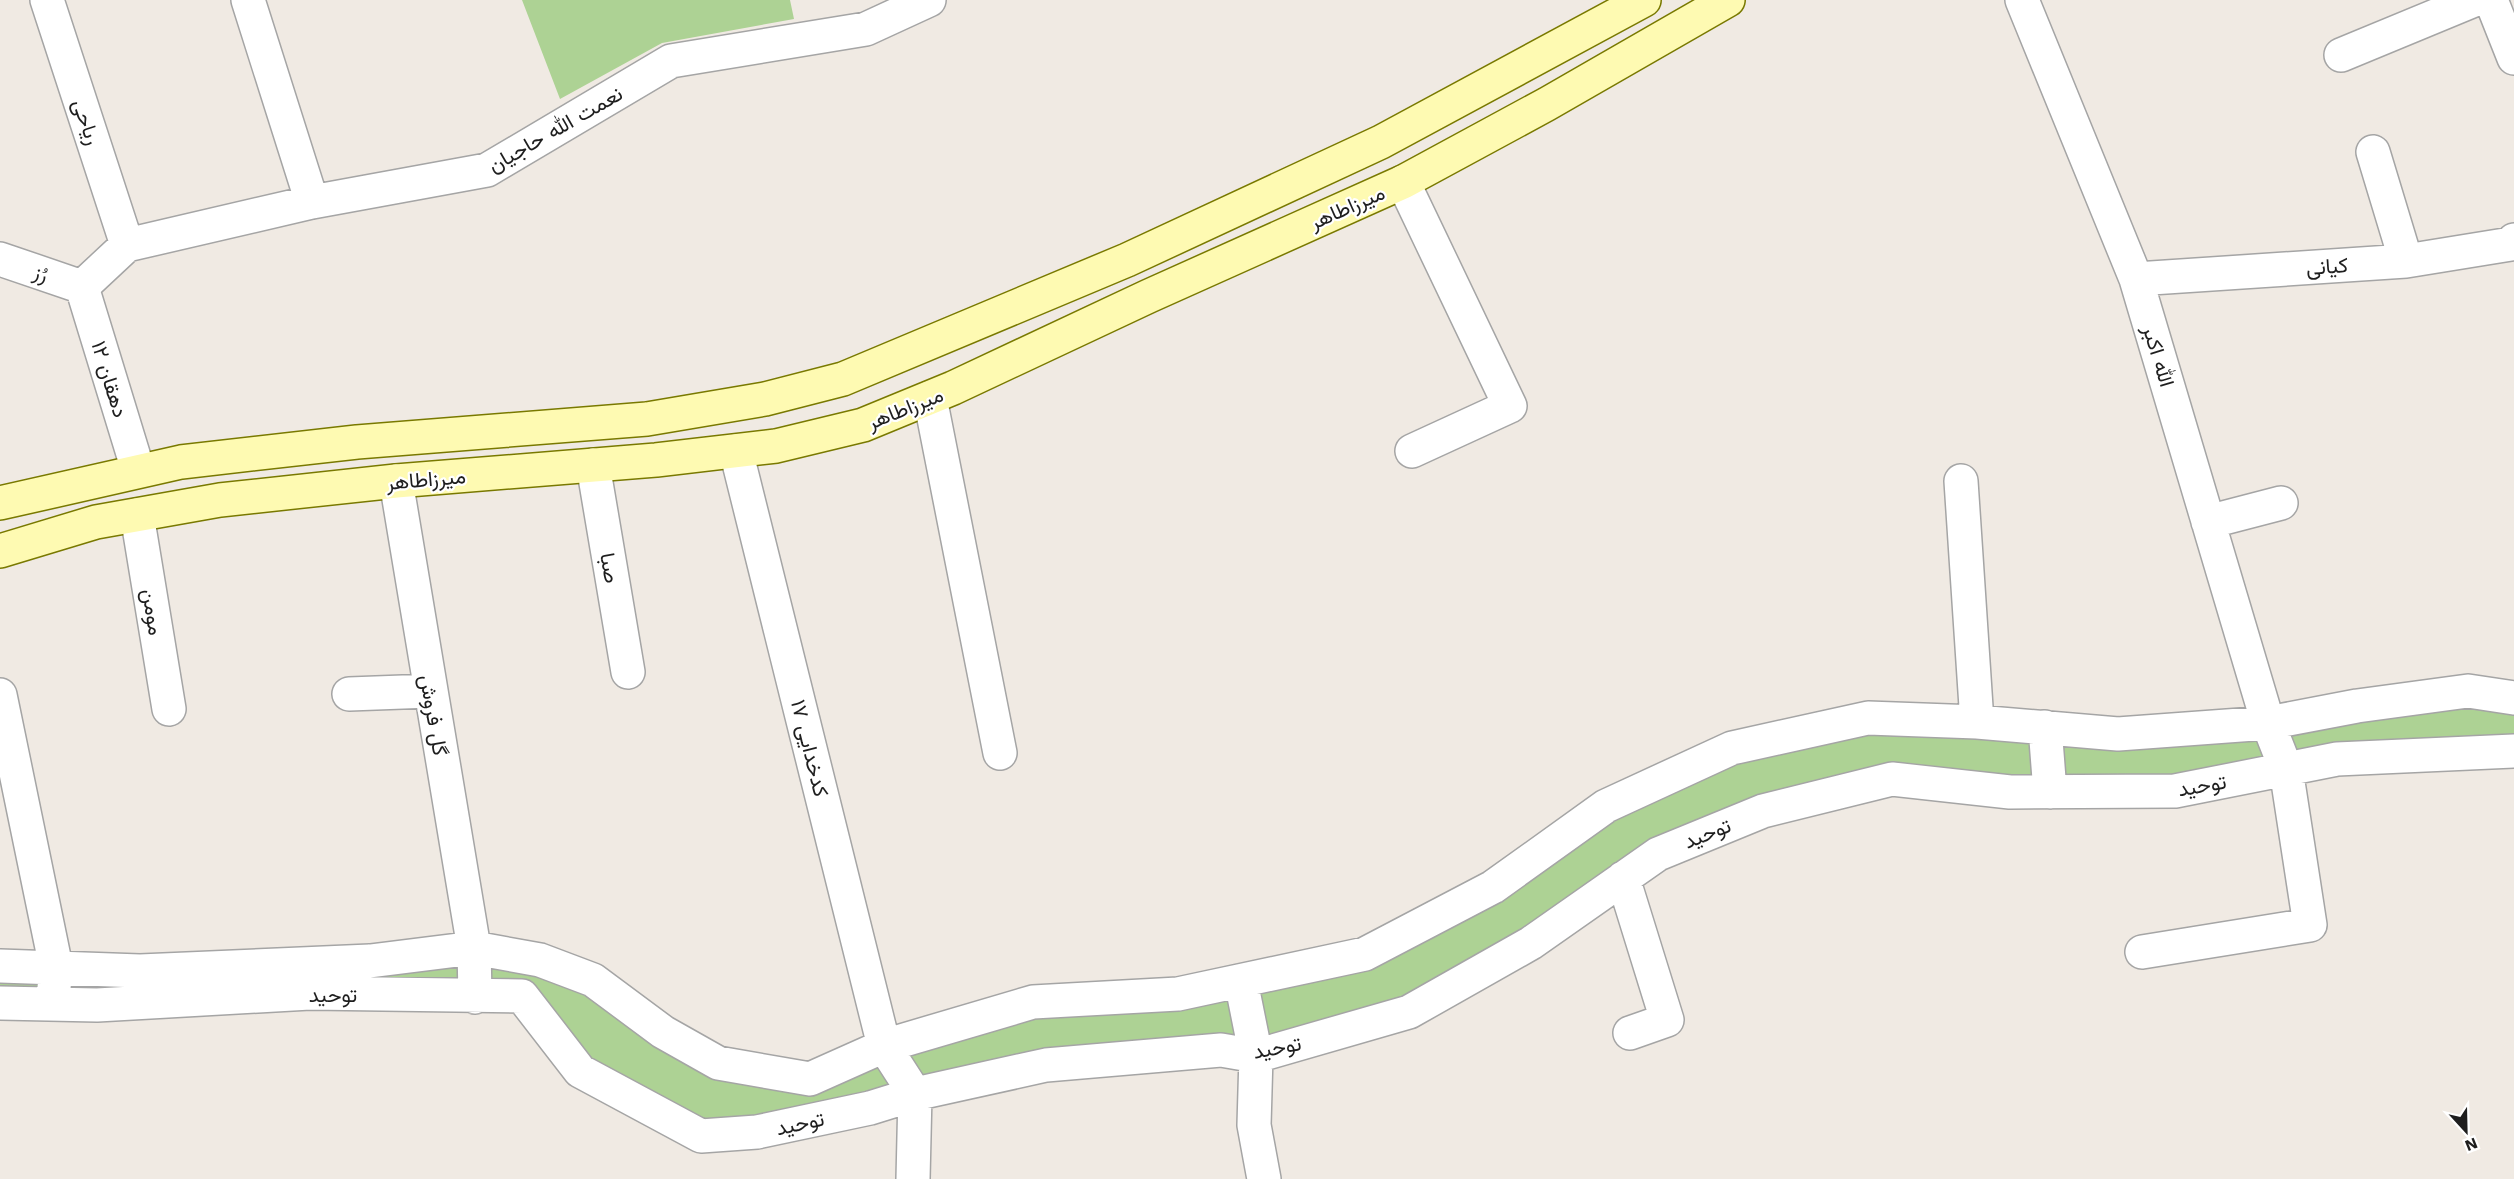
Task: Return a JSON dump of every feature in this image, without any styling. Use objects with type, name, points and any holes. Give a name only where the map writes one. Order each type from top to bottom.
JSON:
[{"type":"main road","name":"میرزاطاهر","points":[[0,503],[181,462],[357,442],[647,419],[765,399],[843,379],[1127,260],[1381,142],[1644,0]]},
{"type":"main road","name":"میرزاطاهر","points":[[0,551],[96,522],[220,500],[396,481],[736,451],[776,446],[863,425],[930,398],[1403,182],[1547,104],[1728,0]]},
{"type":"street","name":"ریاحی","points":[[47,0],[127,245]]},
{"type":"street","points":[[248,0],[312,202]]},
{"type":"street","name":"نعمت الله حاجیان","points":[[82,287],[127,245],[312,202],[487,170],[671,61],[866,29],[929,0]]},
{"type":"street","name":"الله اکبر","points":[[2022,0],[2136,279],[2268,723],[2286,769],[2310,925],[2142,952]]},
{"type":"street","points":[[2341,55],[2474,0]]},
{"type":"street","points":[[2491,0],[2514,58]]},
{"type":"street","points":[[2373,152],[2406,261]]},
{"type":"street","points":[[1403,182],[1510,406],[1412,451]]},
{"type":"street","name":"کیانی","points":[[2136,279],[2406,261],[2511,244],[2514,240]]},
{"type":"street","name":"رُز","points":[[0,259],[82,287]]},
{"type":"street","name":"دهقان ۱۲","points":[[82,287],[138,470]]},
{"type":"street","points":[[930,398],[1000,753]]},
{"type":"street","name":"کدخدایی ۱۷","points":[[736,451],[884,1046],[915,1094]]},
{"type":"street","name":"صبا","points":[[592,465],[628,672]]},
{"type":"street","name":"گل فروش","points":[[396,481],[474,948],[475,997]]},
{"type":"street","points":[[1961,481],[1977,722]]},
{"type":"street","points":[[2208,522],[2280,503]]},
{"type":"street","name":"مومن","points":[[137,515],[169,709]]},
{"type":"street","name":"توحید","points":[[0,966],[140,970],[370,961],[474,948],[540,960],[593,980],[663,1032],[718,1063],[810,1079],[884,1046],[1033,1002],[1178,994],[1365,954],[1493,887],[1606,806],[1732,748],[1868,718],[1977,722],[2118,734],[2268,723],[2357,706],[2468,691],[2514,698]]},
{"type":"street","points":[[349,694],[430,692]]},
{"type":"street","points":[[0,695],[56,967],[54,1004]]},
{"type":"street","points":[[2045,727],[2050,792]]},
{"type":"street","name":"توحید","points":[[0,1003],[54,1004],[223,999],[310,993],[522,996],[580,1071],[701,1137],[769,1129],[870,1108],[915,1094],[1046,1065],[1221,1050],[1256,1056],[1409,1012],[1531,943],[1658,854],[1763,811],[1892,779],[2010,792],[2175,791],[2337,759],[2514,751]]},
{"type":"street","points":[[1623,878],[1667,1020],[1630,1033]]},
{"type":"street","points":[[1241,981],[1256,1056],[1254,1125],[1264,1179]]},
{"type":"street","points":[[914,1179],[915,1094]]},
{"type":"green space","points":[[522,0],[790,0],[794,19],[662,43],[560,99]]},
{"type":"green space","points":[[2469,698],[2514,705],[2514,741],[2198,782],[1783,799],[1408,1002],[1261,1048],[706,1130],[587,1067],[528,994],[0,997],[0,971],[369,964],[540,965],[675,1046],[810,1086],[1038,1007],[1364,961],[1610,811],[1738,754],[1871,723],[2116,740]]}]
